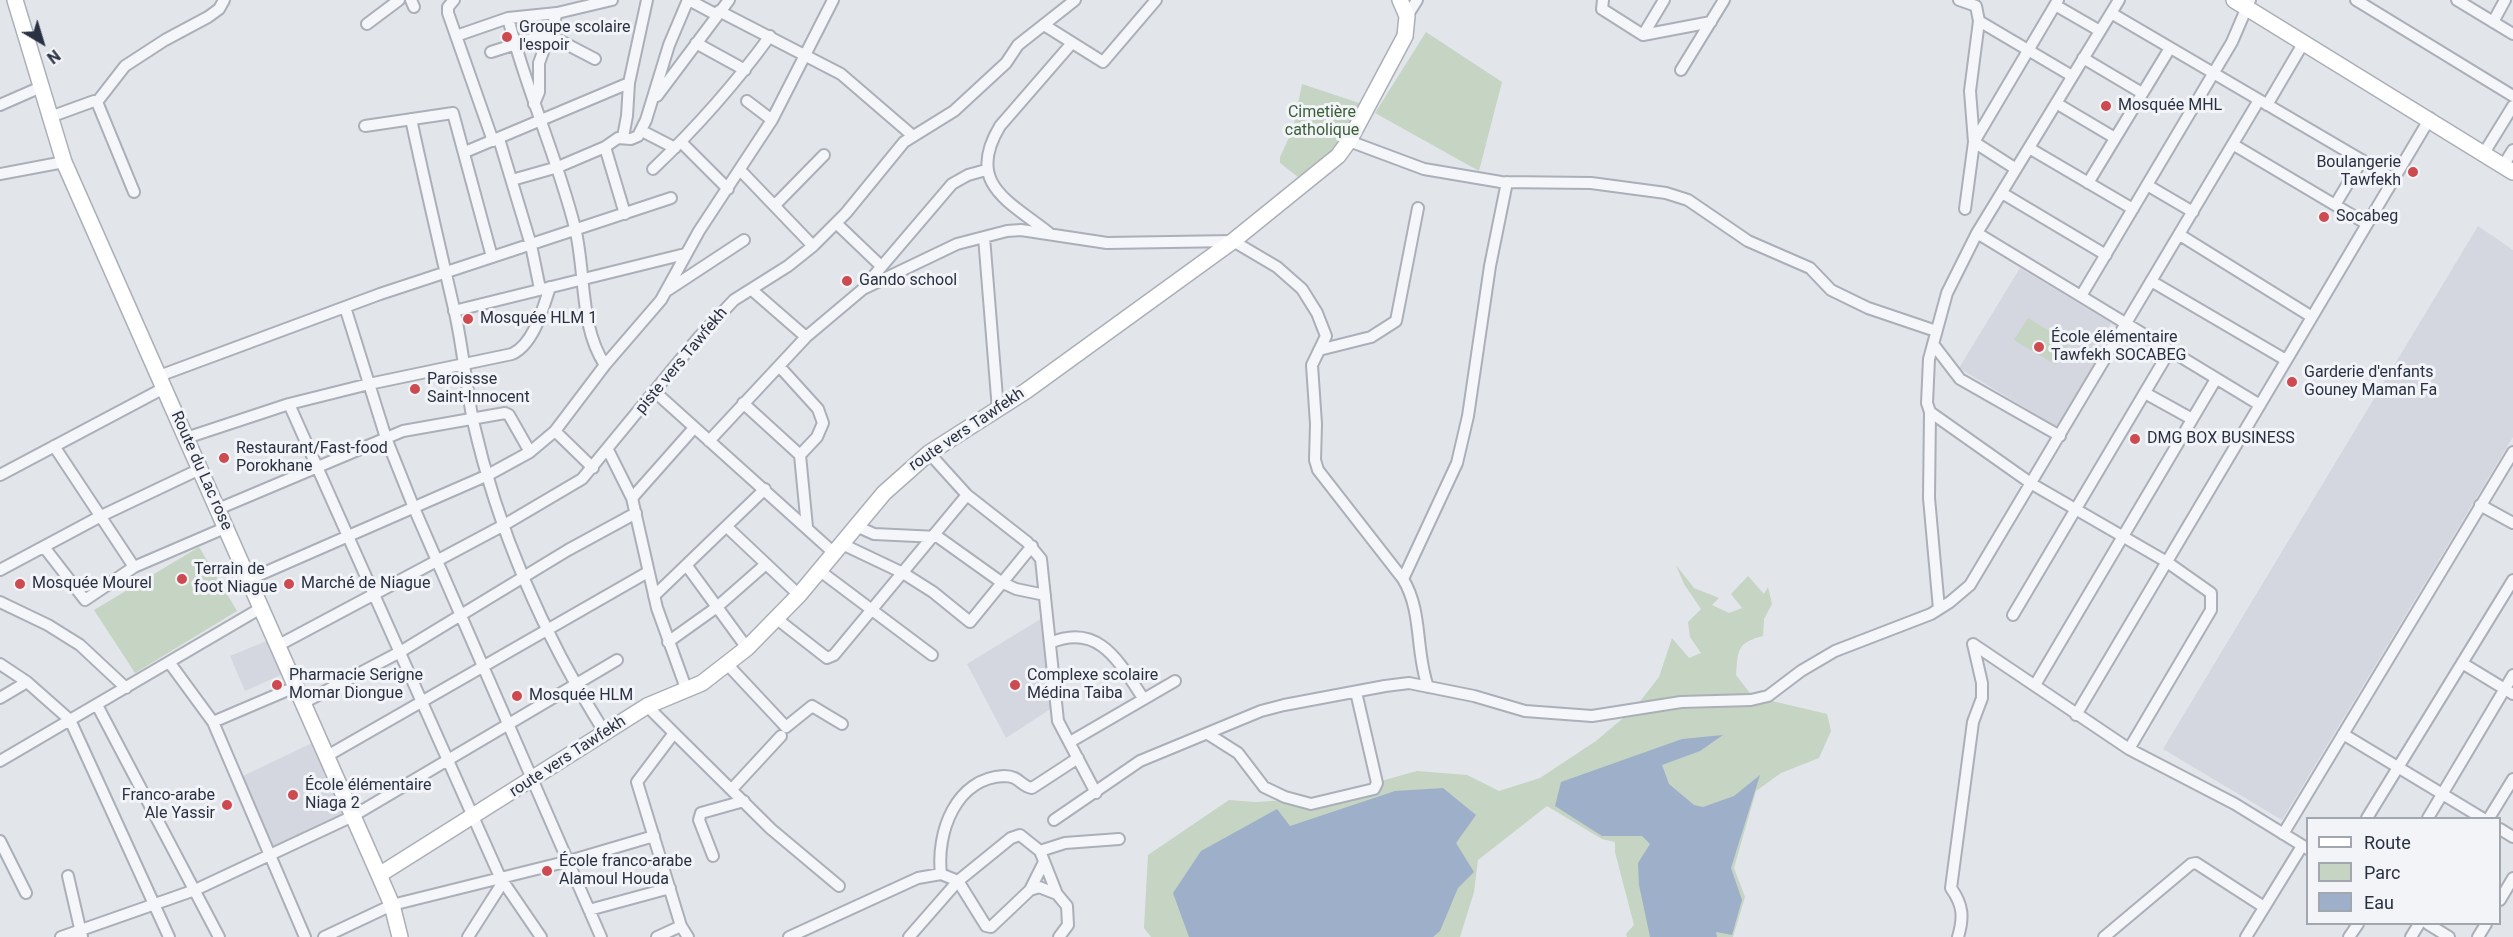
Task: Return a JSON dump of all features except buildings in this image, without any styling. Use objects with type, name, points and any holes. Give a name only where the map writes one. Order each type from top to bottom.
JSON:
[{"type":"street","name":"Route du Lac rose","points":[[15,0],[64,162],[379,874],[392,906],[400,937]]},
{"type":"street","points":[[97,102],[125,66],[165,40],[208,17],[219,9],[224,0]]},
{"type":"street","points":[[367,24],[399,0]]},
{"type":"street","points":[[186,438],[289,404],[369,384],[512,354],[522,348],[540,315],[545,288],[512,180],[447,10],[454,0]]},
{"type":"street","points":[[456,36],[508,18],[557,13],[574,4],[612,0]]},
{"type":"street","points":[[623,137],[627,116],[628,83],[647,0]]},
{"type":"street","points":[[512,180],[558,166],[623,137],[633,139],[642,130],[669,45],[688,0],[770,36],[854,84],[913,136]]},
{"type":"street","points":[[651,104],[729,0]]},
{"type":"street","points":[[250,579],[488,475],[530,452],[555,431],[605,365],[667,291],[685,254],[772,120],[833,0]]},
{"type":"street","name":"piste vers Tawfekh","points":[[277,646],[563,493],[593,468],[724,310],[813,246],[836,223],[897,150],[913,136],[954,111],[1006,63],[1018,45],[1075,0]]},
{"type":"street","points":[[1044,25],[1103,62],[1156,0]]},
{"type":"street","points":[[1400,0],[1407,16]]},
{"type":"street","points":[[1407,16],[1418,0]]},
{"type":"street","points":[[1603,0],[1602,9],[1643,35],[1711,22]]},
{"type":"street","points":[[1643,35],[1664,0]]},
{"type":"street","points":[[1682,70],[1724,0]]},
{"type":"street","points":[[1959,0],[1974,2],[1978,9],[1979,21],[1970,91],[1974,142],[1965,208]]},
{"type":"street","points":[[1940,609],[1929,498],[1930,412],[1927,403],[1929,359],[1936,330],[1947,294],[1977,233],[2119,0]]},
{"type":"street","points":[[2356,0],[2513,96]]},
{"type":"street","points":[[2457,0],[2513,34]]},
{"type":"street","points":[[2493,22],[2505,0]]},
{"type":"street","points":[[1974,142],[2057,3],[2100,31]]},
{"type":"street","points":[[2081,296],[2232,42],[2244,3],[2508,169],[2513,150]]},
{"type":"street","points":[[534,104],[538,92],[539,63],[557,13]]},
{"type":"street","points":[[2111,13],[2394,179]]},
{"type":"street","name":"route vers Tawfekh","points":[[379,874],[647,706],[687,691],[727,664],[777,619],[884,493],[929,453],[998,410],[1233,240],[1325,169],[1349,141],[1405,36],[1407,16]]},
{"type":"street","points":[[508,18],[514,44],[540,122],[558,166],[576,230],[594,348],[605,365]]},
{"type":"street","points":[[1979,21],[2072,76]]},
{"type":"street","points":[[491,52],[548,34],[595,59]]},
{"type":"street","points":[[653,168],[678,145],[745,70],[770,36]]},
{"type":"street","points":[[1054,820],[1140,761],[1284,705],[1404,683],[1474,696],[1525,711],[1592,716],[1681,702],[1751,700],[1768,696],[1834,651],[1940,609],[1970,585],[2234,145],[2304,42]]},
{"type":"street","points":[[696,43],[745,70]]},
{"type":"street","points":[[1050,233],[991,185],[986,170],[992,139],[1000,126],[1072,43]]},
{"type":"street","points":[[2088,183],[2170,48]]},
{"type":"street","points":[[2083,58],[2142,93]]},
{"type":"street","points":[[465,152],[628,83]]},
{"type":"street","points":[[0,105],[41,87]]},
{"type":"street","points":[[50,117],[94,101],[97,102]]},
{"type":"street","points":[[747,101],[772,120]]},
{"type":"street","points":[[97,102],[135,192]]},
{"type":"street","points":[[2056,103],[2115,138]]},
{"type":"street","points":[[2484,153],[2513,106]]},
{"type":"street","points":[[365,126],[453,113],[492,258]]},
{"type":"street","points":[[2076,715],[2430,118]]},
{"type":"street","points":[[411,119],[466,365],[473,419],[488,475],[524,578],[574,685],[605,733]]},
{"type":"street","points":[[642,130],[678,145],[728,189]]},
{"type":"street","points":[[1349,141],[1424,169],[1508,182],[1591,183],[1666,193],[1688,200],[1748,241],[1810,268],[1831,290],[1868,308],[1936,330]]},
{"type":"street","points":[[1974,142],[2016,169]]},
{"type":"street","points":[[2234,145],[2367,224]]},
{"type":"street","points":[[605,147],[625,214]]},
{"type":"street","points":[[2029,148],[2133,209]]},
{"type":"street","points":[[775,205],[824,154]]},
{"type":"street","points":[[2335,205],[2362,160]]},
{"type":"street","points":[[0,174],[64,162]]},
{"type":"street","points":[[709,441],[806,337],[862,289],[952,184],[969,175],[986,170]]},
{"type":"street","points":[[741,171],[813,246]]},
{"type":"street","points":[[1403,579],[1457,464],[1468,416],[1490,266],[1508,182]]},
{"type":"street","points":[[2147,185],[2193,212]]},
{"type":"street","points":[[2002,193],[2106,255]]},
{"type":"street","points":[[0,475],[54,446],[161,382],[345,307],[671,198]]},
{"type":"street","points":[[1319,350],[1371,337],[1396,321],[1418,208]]},
{"type":"street","points":[[836,223],[881,266]]},
{"type":"street","points":[[862,289],[957,244],[1021,230],[1107,243],[1233,240],[1277,267],[1302,289],[1323,325],[1326,336],[1312,365],[1316,424],[1315,460],[1318,470],[1403,579],[1414,599],[1419,662],[1428,687]]},
{"type":"street","points":[[1977,233],[2260,405]]},
{"type":"street","points":[[2180,235],[2312,317]]},
{"type":"street","points":[[984,237],[998,410]]},
{"type":"street","points":[[667,291],[744,240]]},
{"type":"street","points":[[454,311],[685,254]]},
{"type":"street","points":[[2151,281],[2286,360]]},
{"type":"street","points":[[752,290],[806,337]]},
{"type":"street","points":[[345,307],[386,438],[414,508],[601,937]]},
{"type":"street","points":[[1933,344],[1960,379],[2060,436]]},
{"type":"street","points":[[2013,615],[2170,351]]},
{"type":"street","points":[[779,366],[818,409],[823,423],[817,437],[800,455]]},
{"type":"street","points":[[2035,685],[2217,379]]},
{"type":"street","points":[[654,392],[807,527],[838,548],[903,573],[933,592],[970,622],[1032,546]]},
{"type":"street","points":[[2145,393],[2192,420]]},
{"type":"street","points":[[289,404],[501,880],[541,937]]},
{"type":"street","points":[[743,404],[800,455],[807,527]]},
{"type":"street","points":[[1930,412],[2032,484],[2167,562],[2211,593],[2211,610],[2129,749]]},
{"type":"street","points":[[218,509],[317,465],[408,430],[508,414],[530,452]]},
{"type":"street","points":[[632,498],[694,428]]},
{"type":"street","points":[[555,431],[593,468]]},
{"type":"street","points":[[54,446],[134,567]]},
{"type":"street","points":[[608,450],[632,498],[654,596],[668,642],[687,691]]},
{"type":"street","points":[[2283,834],[2513,452]]},
{"type":"street","points":[[929,453],[967,495],[1032,546],[1041,559],[1058,721],[1096,793]]},
{"type":"street","points":[[0,570],[101,516],[200,469]]},
{"type":"street","points":[[654,596],[765,489]]},
{"type":"street","points":[[777,619],[827,658],[841,648],[967,495]]},
{"type":"street","points":[[2480,506],[2513,523]]},
{"type":"street","points":[[303,703],[400,652],[636,513]]},
{"type":"street","points":[[856,526],[874,534],[933,536],[1001,582],[1016,589],[1046,595]]},
{"type":"street","points":[[44,547],[85,600],[134,567],[227,527]]},
{"type":"street","points":[[727,527],[799,595]]},
{"type":"street","points":[[668,642],[717,607],[766,564]]},
{"type":"street","points":[[687,566],[747,648]]},
{"type":"street","points":[[820,571],[932,655]]},
{"type":"street","points":[[327,756],[482,665],[648,573]]},
{"type":"street","points":[[2368,817],[2513,580]]},
{"type":"street","points":[[0,602],[48,625],[80,645],[126,688]]},
{"type":"street","points":[[0,761],[261,608]]},
{"type":"street","points":[[1050,643],[1066,636],[1093,639],[1126,672],[1143,698]]},
{"type":"street","points":[[1958,937],[1963,918],[1959,900],[1951,888],[1973,722],[1983,690],[1973,644],[2129,749],[2235,804],[2305,847],[2246,937]]},
{"type":"street","points":[[61,937],[81,934],[195,890],[353,816],[617,660]]},
{"type":"street","points":[[169,662],[213,723],[305,937]]},
{"type":"street","points":[[2462,663],[2509,691]]},
{"type":"street","points":[[0,664],[27,681],[70,720],[169,937]]},
{"type":"street","points":[[727,664],[786,727],[812,706],[843,724]]},
{"type":"street","points":[[2429,817],[2509,691],[2513,675]]},
{"type":"street","points":[[0,698],[27,681]]},
{"type":"street","points":[[1070,742],[1175,681]]},
{"type":"street","points":[[213,723],[295,687]]},
{"type":"street","points":[[1208,734],[1238,753],[1264,787],[1285,797],[1311,804],[1374,789],[1377,783],[1356,692]]},
{"type":"street","points":[[96,705],[219,937]]},
{"type":"street","points":[[647,706],[771,829],[839,886]]},
{"type":"street","points":[[674,733],[638,782],[681,926],[688,937]]},
{"type":"street","points":[[2343,734],[2479,817]]},
{"type":"street","points":[[732,789],[781,736]]},
{"type":"street","points":[[941,874],[946,822],[965,793],[981,780],[1004,776],[1018,778],[1027,787],[1032,788],[1078,758]]},
{"type":"street","points":[[2490,817],[2513,779]]},
{"type":"street","points":[[713,856],[699,820],[701,813],[744,801]]},
{"type":"street","points":[[324,937],[392,906],[501,880],[654,836]]},
{"type":"street","points":[[909,937],[958,881],[1011,838],[1020,836],[1040,851],[1057,894],[1066,906],[1068,925],[1059,937]]},
{"type":"street","points":[[1040,851],[1065,843],[1119,839]]},
{"type":"street","points":[[0,841],[26,893]]},
{"type":"street","points":[[789,937],[918,878],[941,874],[958,881],[986,926],[991,927],[1030,890],[1044,862]]},
{"type":"street","points":[[2104,937],[2196,863],[2264,907]]},
{"type":"street","points":[[68,876],[81,934]]},
{"type":"street","points":[[2501,897],[2513,878]]},
{"type":"street","points":[[468,937],[501,880]]},
{"type":"street","points":[[1030,890],[1040,887],[1057,894]]},
{"type":"street","points":[[589,910],[670,888]]},
{"type":"street","points":[[2430,925],[2449,937]]},
{"type":"street","points":[[657,937],[681,926]]},
{"type":"shaded area","points":[[2478,226],[2513,250],[2513,437],[2282,820],[2163,749]]},
{"type":"shaded area","name":"École élémentaire Tawfekh SOCABEG","points":[[2020,268],[2111,323],[2104,336],[2110,340],[2057,427],[1959,368]]},
{"type":"shaded area","name":"Complexe scolaire Médina Taiba","points":[[1044,617],[1055,706],[1006,738],[967,664]]},
{"type":"shaded area","points":[[269,640],[283,674],[245,691],[230,656]]},
{"type":"shaded area","name":"École élémentaire Niaga 2","points":[[316,741],[347,813],[273,849],[239,778]]},
{"type":"green space","points":[[1426,32],[1502,82],[1479,171],[1375,113]]},
{"type":"green space","name":"Cimetière catholique","points":[[1302,84],[1362,104],[1339,146],[1302,180],[1280,163],[1280,157],[1293,129]]},
{"type":"green space","points":[[2028,318],[2069,343],[2056,365],[2014,340]]},
{"type":"green space","name":"Terrain de foot Niague","points":[[199,547],[237,611],[135,673],[94,610]]},
{"type":"green space","points":[[1676,565],[1694,588],[1719,598],[1712,605],[1729,613],[1742,608],[1731,594],[1748,576],[1764,594],[1768,587],[1772,604],[1764,619],[1763,636],[1748,641],[1740,648],[1736,675],[1749,692],[1772,701],[1827,714],[1831,731],[1819,758],[1781,773],[1756,791],[1734,868],[1745,897],[1733,937],[1627,937],[1626,934],[1634,925],[1615,852],[1615,842],[1602,839],[1547,806],[1478,860],[1474,892],[1460,937],[1151,937],[1144,928],[1148,855],[1229,800],[1255,802],[1320,798],[1417,771],[1467,775],[1499,791],[1540,778],[1596,741],[1635,708],[1659,677],[1672,638],[1689,658],[1701,653],[1690,637],[1688,622],[1701,609],[1684,584]]},
{"type":"water","points":[[1723,735],[1700,751],[1662,765],[1669,784],[1694,805],[1703,807],[1734,796],[1760,775],[1731,868],[1742,900],[1732,935],[1716,932],[1717,937],[1650,937],[1639,885],[1638,863],[1650,844],[1642,836],[1602,836],[1555,806],[1561,782],[1682,739]]},
{"type":"water","points":[[1443,788],[1476,815],[1456,843],[1474,872],[1458,888],[1440,931],[1433,937],[1189,937],[1173,893],[1201,851],[1277,809],[1290,826],[1395,791]]},
{"type":"place","name":"Groupe scolaire l'espoir","points":[[507,37]]},
{"type":"place","name":"Mosquée MHL","points":[[2106,106]]},
{"type":"place","name":"Boulangerie Tawfekh","points":[[2413,172]]},
{"type":"place","name":"Socabeg","points":[[2324,217]]},
{"type":"place","name":"Gando school","points":[[847,281]]},
{"type":"place","name":"Mosquée HLM 1","points":[[468,319]]},
{"type":"place","name":"École élémentaire Tawfekh SOCABEG","points":[[2039,347]]},
{"type":"place","name":"Garderie d'enfants Gouney Maman Fa","points":[[2292,382]]},
{"type":"place","name":"Paroissse Saint-Innocent","points":[[415,389]]},
{"type":"place","name":"DMG BOX BUSINESS","points":[[2135,439]]},
{"type":"place","name":"Restaurant/Fast-food Porokhane","points":[[224,458]]},
{"type":"place","name":"Terrain de foot Niague","points":[[182,579]]},
{"type":"place","name":"Mosquée Mourel","points":[[20,584]]},
{"type":"place","name":"Marché de Niague","points":[[289,584]]},
{"type":"place","name":"Pharmacie Serigne Momar Diongue","points":[[277,685]]},
{"type":"place","name":"Complexe scolaire Médina Taiba","points":[[1015,685]]},
{"type":"place","name":"Mosquée HLM","points":[[517,696]]},
{"type":"place","name":"École élémentaire Niaga 2","points":[[293,795]]},
{"type":"place","name":"Franco-arabe Ale Yassir","points":[[227,805]]},
{"type":"place","name":"École franco-arabe Alamoul Houda","points":[[547,871]]}]
